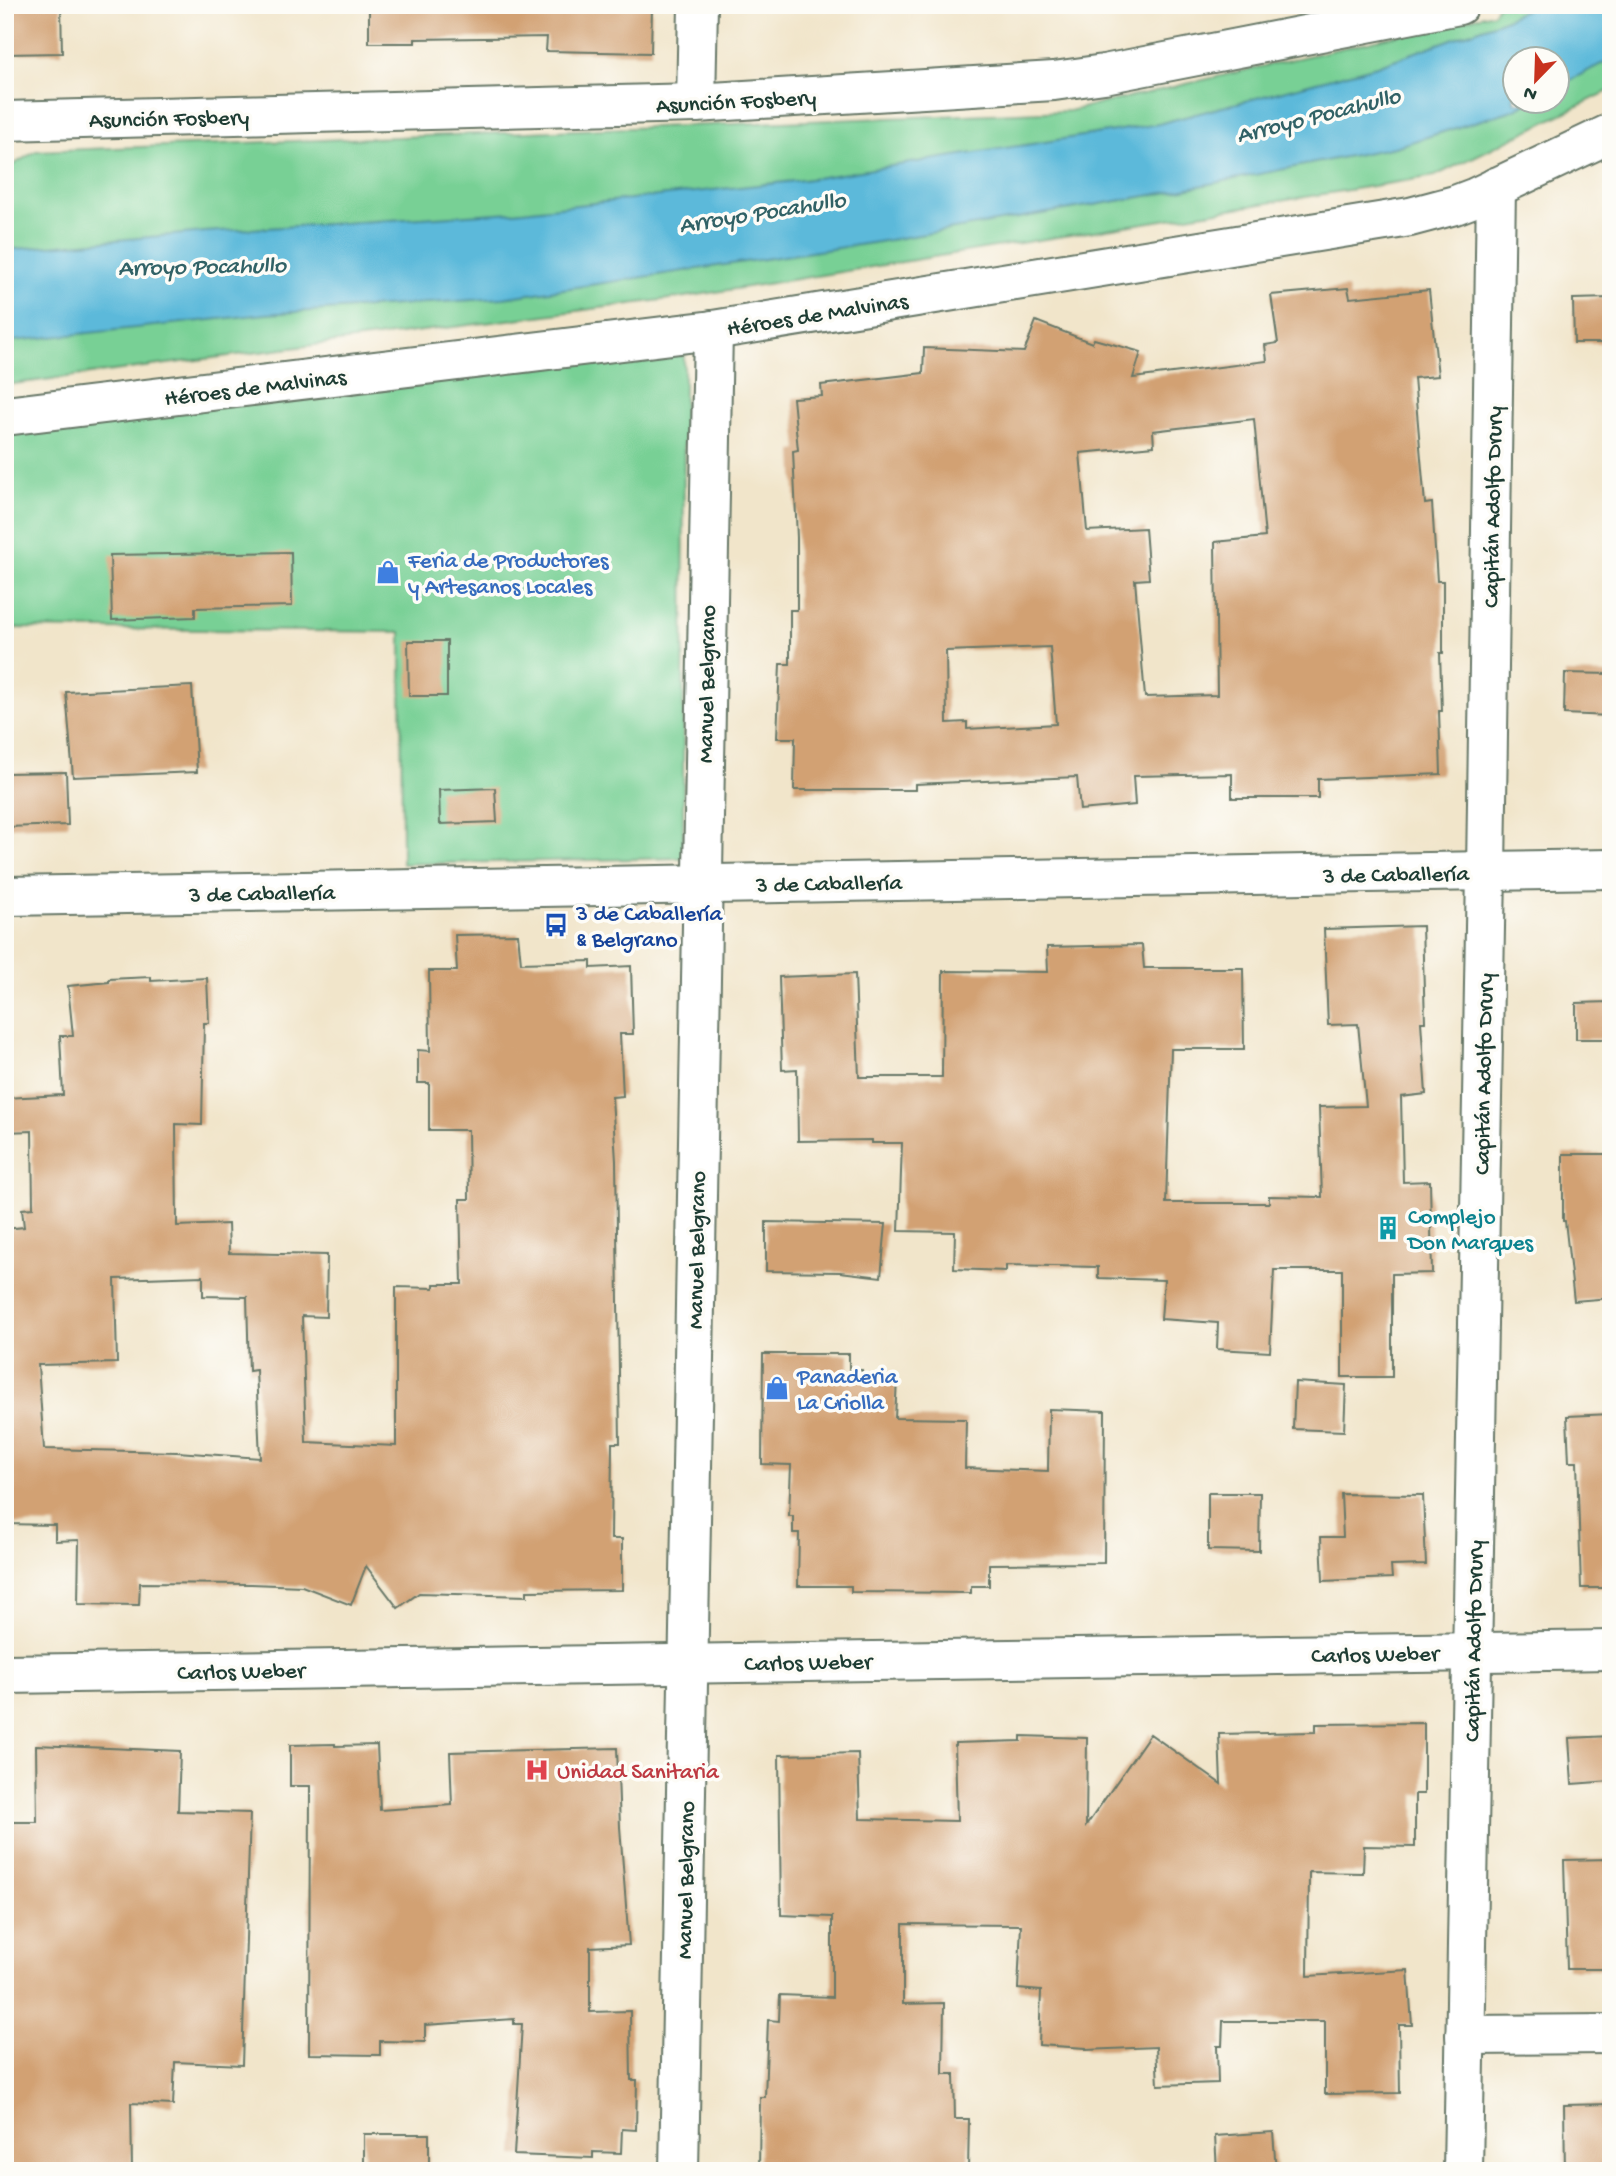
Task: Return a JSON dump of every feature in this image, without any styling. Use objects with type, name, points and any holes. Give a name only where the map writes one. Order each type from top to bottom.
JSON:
[{"type":"street","points":[[696,103],[698,5]]},
{"type":"street","name":"Asunción Fosbery","points":[[5,121],[696,103],[1078,78],[1459,5]]},
{"type":"street","name":"Héroes de Malvinas","points":[[5,416],[713,330],[1410,217],[1455,205],[1611,133]]},
{"type":"street","name":"Capitán Adolfo Drury","points":[[1463,2171],[1496,187]]},
{"type":"street","name":"Manuel Belgrano","points":[[679,2171],[713,330]]},
{"type":"street","name":"3 de Caballería","points":[[5,896],[1611,869]]},
{"type":"street","name":"Carlos Weber","points":[[5,1674],[1611,1650]]},
{"type":"street","points":[[1465,2035],[1611,2034]]},
{"type":"green space","points":[[1498,5],[1611,5],[1611,90],[1570,110],[1570,46],[1500,46],[1500,116],[1558,116],[1435,176],[685,297],[5,385],[5,170],[36,151],[1069,111],[1493,13]]},
{"type":"green space","points":[[684,351],[683,858],[402,864],[401,632],[5,628],[5,428]]},
{"type":"water","name":"Arroyo Pocahullo","points":[[1535,5],[1611,5],[1611,59],[1570,80],[1570,46],[1500,46],[1500,114],[1395,147],[1164,193],[878,242],[503,298],[266,314],[5,342],[5,250],[205,232],[513,212],[803,180],[1158,124],[1377,66],[1502,21]]},
{"type":"building","points":[[5,5],[61,5],[62,53],[5,54]]},
{"type":"building","points":[[369,5],[652,5],[651,53],[546,51],[547,37],[415,39],[415,43],[369,43]]},
{"type":"building","points":[[1348,288],[1350,298],[1429,290],[1438,376],[1414,378],[1425,504],[1432,503],[1437,581],[1443,581],[1443,653],[1440,653],[1442,711],[1439,711],[1441,774],[1318,779],[1318,798],[1232,798],[1232,774],[1133,776],[1135,805],[1080,810],[1077,777],[915,784],[915,790],[794,790],[795,738],[777,738],[780,664],[790,664],[790,610],[797,610],[793,451],[798,450],[793,398],[822,396],[821,385],[923,373],[924,348],[1024,352],[1036,321],[1092,343],[1094,339],[1141,352],[1133,378],[1267,361],[1265,345],[1278,343],[1271,295]],"holes":[[[1254,419],[1265,537],[1215,542],[1217,695],[1145,697],[1135,580],[1149,579],[1145,528],[1087,531],[1080,453],[1154,446],[1153,431]],[[1050,647],[1056,724],[967,729],[967,722],[947,723],[946,651]]]},
{"type":"building","points":[[1611,298],[1611,343],[1574,343],[1573,299]]},
{"type":"building","points":[[291,552],[292,606],[195,608],[195,617],[112,620],[110,555]]},
{"type":"building","points":[[408,641],[447,641],[447,696],[409,696]]},
{"type":"building","points":[[1565,673],[1611,674],[1611,716],[1564,714]]},
{"type":"building","points":[[192,686],[197,772],[73,777],[66,692]]},
{"type":"building","points":[[66,772],[68,825],[5,827],[5,773]]},
{"type":"building","points":[[495,788],[497,822],[440,824],[439,790]]},
{"type":"building","points":[[1422,926],[1425,1022],[1421,1022],[1426,1094],[1401,1097],[1403,1182],[1430,1181],[1432,1273],[1392,1274],[1392,1377],[1342,1377],[1342,1270],[1274,1270],[1270,1352],[1217,1349],[1218,1323],[1161,1319],[1164,1280],[1098,1278],[1098,1267],[1006,1265],[1006,1271],[954,1269],[955,1232],[899,1231],[902,1143],[872,1143],[872,1140],[798,1141],[797,1069],[782,1070],[779,977],[855,974],[859,1077],[942,1077],[943,971],[1048,972],[1047,947],[1142,945],[1144,968],[1243,968],[1244,1049],[1171,1049],[1166,1203],[1269,1203],[1269,1196],[1322,1197],[1319,1107],[1366,1106],[1358,1024],[1328,1025],[1324,929]]},
{"type":"building","points":[[518,934],[521,963],[591,961],[591,968],[631,966],[633,1034],[620,1034],[623,1096],[612,1097],[616,1161],[620,1443],[612,1443],[611,1539],[622,1539],[622,1590],[527,1591],[527,1596],[419,1593],[398,1608],[366,1566],[351,1605],[302,1586],[140,1583],[139,1605],[78,1604],[79,1540],[55,1541],[55,1525],[5,1524],[5,1229],[24,1227],[22,1209],[33,1208],[32,1131],[5,1132],[5,1098],[63,1095],[60,1036],[73,1036],[68,986],[109,982],[109,979],[151,977],[151,981],[207,978],[209,1023],[204,1023],[202,1125],[176,1124],[177,1226],[228,1224],[229,1253],[327,1255],[326,1317],[302,1316],[306,1442],[396,1446],[396,1287],[434,1288],[434,1284],[462,1284],[460,1199],[469,1199],[468,1130],[429,1130],[429,1083],[418,1083],[418,1050],[430,1051],[429,971],[457,971],[455,935]],"holes":[[[203,1276],[203,1296],[247,1297],[249,1371],[256,1370],[260,1458],[177,1452],[44,1449],[38,1365],[117,1363],[115,1279]]]},
{"type":"building","points":[[1611,1002],[1611,1039],[1576,1039],[1576,1003]]},
{"type":"building","points":[[1563,1154],[1611,1154],[1611,1298],[1574,1301],[1563,1221]]},
{"type":"building","points":[[766,1222],[886,1224],[881,1277],[840,1272],[766,1271]]},
{"type":"building","points":[[763,1354],[849,1354],[849,1370],[862,1370],[862,1379],[897,1379],[895,1418],[966,1419],[965,1468],[1048,1471],[1049,1409],[1105,1411],[1104,1563],[989,1564],[989,1586],[971,1586],[971,1593],[851,1592],[851,1586],[798,1586],[799,1533],[793,1533],[793,1516],[789,1516],[791,1465],[762,1464]]},
{"type":"building","points":[[1295,1382],[1346,1385],[1344,1431],[1293,1429]]},
{"type":"building","points":[[1611,1414],[1611,1588],[1581,1588],[1577,1462],[1569,1462],[1567,1416]]},
{"type":"building","points":[[1208,1493],[1260,1493],[1259,1551],[1208,1550]]},
{"type":"building","points":[[1341,1494],[1423,1495],[1426,1565],[1391,1566],[1392,1578],[1323,1581],[1321,1537],[1343,1537]]},
{"type":"building","points":[[1424,1723],[1424,1794],[1415,1794],[1415,1847],[1364,1846],[1363,1873],[1309,1872],[1308,1976],[1408,1970],[1412,2025],[1399,2025],[1400,2093],[1325,2094],[1325,2021],[1223,2021],[1222,2046],[1217,2046],[1218,2083],[1158,2085],[1156,2047],[1086,2050],[1039,2045],[1041,1991],[1018,1989],[1021,1925],[903,1924],[903,2004],[944,2003],[943,2074],[954,2074],[955,2119],[969,2119],[968,2171],[759,2171],[760,2097],[765,2097],[768,2020],[779,2021],[780,1995],[832,1997],[832,1917],[781,1915],[779,1755],[858,1753],[860,1819],[957,1821],[955,1743],[1021,1741],[1021,1736],[1087,1738],[1086,1826],[1150,1734],[1221,1784],[1219,1734],[1316,1732],[1316,1724]]},
{"type":"building","points":[[1611,1736],[1611,1781],[1572,1784],[1569,1738]]},
{"type":"building","points":[[36,1745],[180,1751],[178,1811],[250,1813],[242,2065],[175,2062],[173,2105],[131,2103],[132,2171],[5,2171],[5,1822],[37,1822]]},
{"type":"building","points":[[290,1745],[377,1745],[380,1810],[452,1805],[450,1752],[617,1748],[629,1945],[590,1947],[590,2012],[630,2011],[631,2080],[637,2080],[636,2130],[622,2129],[621,2153],[593,2152],[593,2158],[514,2155],[522,2024],[514,2024],[514,2019],[425,2025],[425,2042],[380,2041],[380,2055],[309,2054],[310,1786],[290,1786]]},
{"type":"building","points":[[1611,1859],[1611,1969],[1567,1969],[1564,1860]]},
{"type":"building","points":[[1611,2104],[1611,2171],[1565,2171],[1564,2105]]},
{"type":"building","points":[[1273,2132],[1276,2171],[1217,2171],[1215,2136]]},
{"type":"building","points":[[364,2134],[429,2134],[429,2171],[364,2171]]},
{"type":"place","name":"Feria de Productores y Artesanos Locales","points":[[388,572]]},
{"type":"place","name":"3 de Caballería & Belgrano","points":[[556,925]]},
{"type":"place","name":"Complejo Don Marques","points":[[1388,1228]]},
{"type":"place","name":"Panaderia La Criolla","points":[[777,1388]]},
{"type":"place","name":"Unidad Sanitaria","points":[[537,1770]]}]
